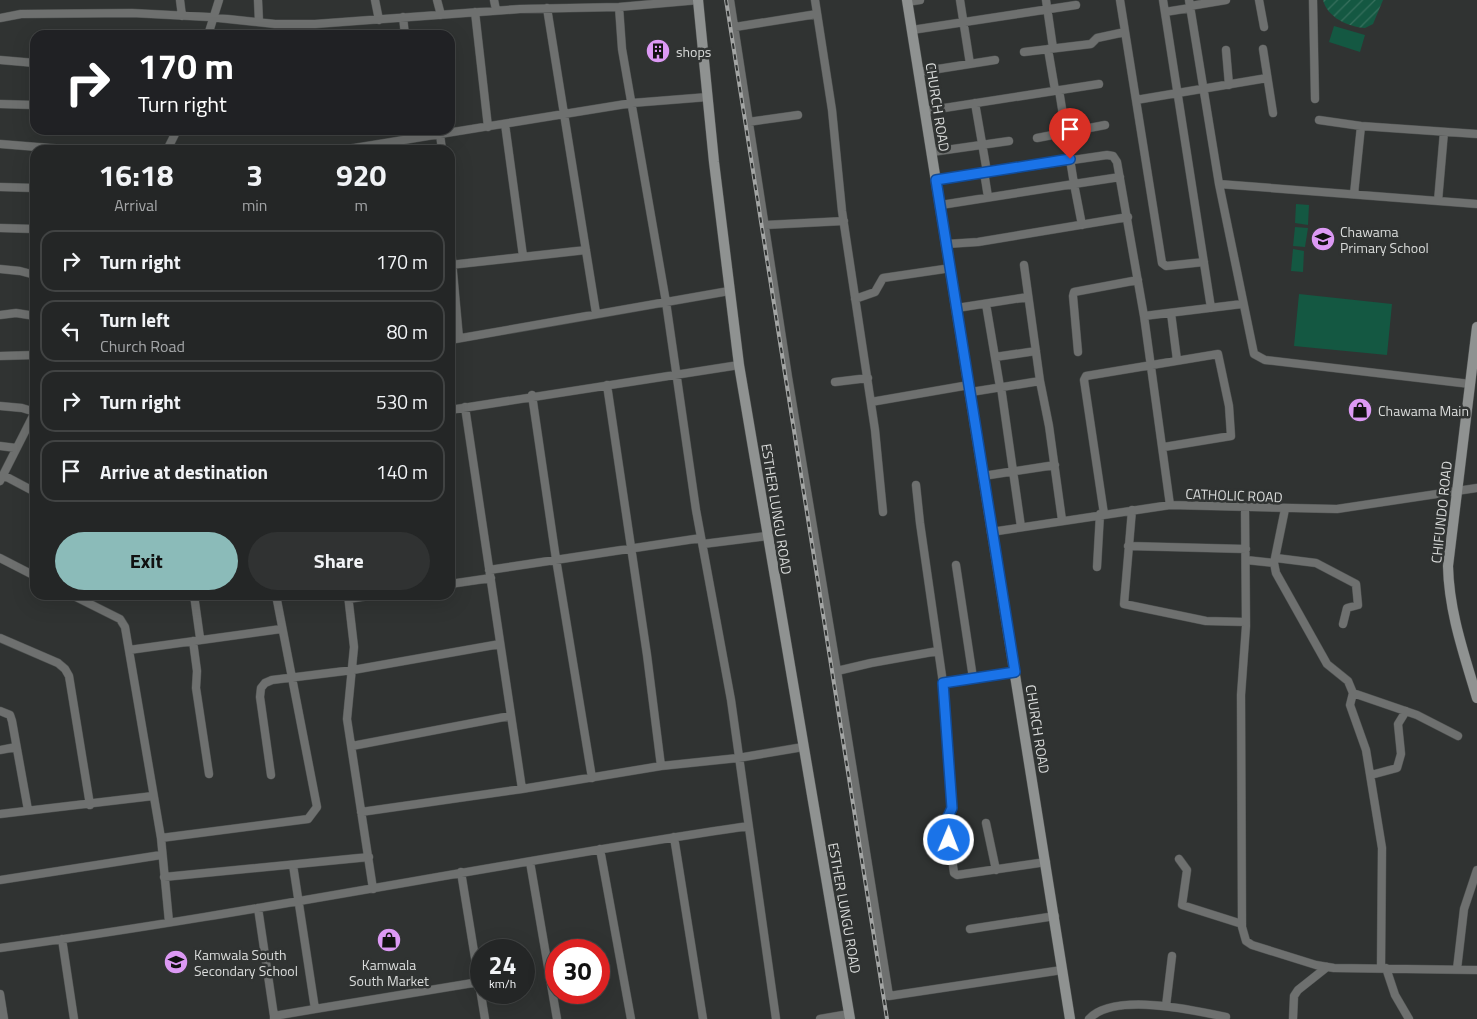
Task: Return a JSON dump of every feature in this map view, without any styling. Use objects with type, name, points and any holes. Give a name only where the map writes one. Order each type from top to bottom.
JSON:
[{"type":"street","points":[[180,0],[182,16]]},
{"type":"street","points":[[210,30],[219,0]]},
{"type":"street","points":[[258,0],[259,22]]},
{"type":"street","points":[[375,0],[379,20]]},
{"type":"street","points":[[437,0],[441,15]]},
{"type":"street","points":[[494,0],[496,10]]},
{"type":"street","points":[[0,18],[20,14],[132,12],[259,22],[315,24],[496,10],[698,0]]},
{"type":"street","name":"ESTHER LUNGU ROAD","points":[[698,0],[729,291],[739,365],[850,1016]]},
{"type":"street","points":[[730,0],[748,122],[890,996],[1062,970]]},
{"type":"street","points":[[815,0],[832,110],[844,221],[881,475],[882,512]]},
{"type":"street","points":[[907,1],[920,0]]},
{"type":"street","points":[[960,0],[970,64]]},
{"type":"street","points":[[1046,0],[1057,90],[1082,225]]},
{"type":"street","points":[[1120,0],[1162,263],[1166,266],[1204,262]]},
{"type":"street","points":[[1163,0],[1211,308]]},
{"type":"street","points":[[1165,12],[1190,5],[1226,0]]},
{"type":"street","points":[[1259,0],[1264,27]]},
{"type":"street","points":[[1313,0],[1315,99]]},
{"type":"street","name":"CHURCH ROAD","points":[[907,1],[948,244],[991,532],[1070,1019]]},
{"type":"street","points":[[620,4],[622,49],[666,302],[702,541],[731,700],[776,1019]]},
{"type":"street","points":[[912,30],[1076,5]]},
{"type":"street","points":[[1190,5],[1219,184],[1251,348],[1254,354],[1265,360],[1470,384]]},
{"type":"street","points":[[547,8],[563,113],[580,200],[596,313]]},
{"type":"street","points":[[475,12],[488,127]]},
{"type":"street","points":[[735,27],[817,14]]},
{"type":"street","points":[[403,17],[404,30]]},
{"type":"street","points":[[1024,52],[1091,44],[1098,38],[1125,32]]},
{"type":"street","points":[[1263,49],[1273,113]]},
{"type":"street","points":[[1226,50],[1229,85]]},
{"type":"street","points":[[0,60],[30,62]]},
{"type":"street","points":[[919,72],[995,60]]},
{"type":"street","points":[[1136,100],[1267,78]]},
{"type":"street","points":[[925,111],[1099,84]]},
{"type":"street","points":[[455,132],[632,103],[708,97]]},
{"type":"street","points":[[975,103],[988,197]]},
{"type":"street","points":[[0,104],[30,105]]},
{"type":"street","points":[[748,122],[798,115]]},
{"type":"street","points":[[1319,120],[1361,126],[1477,134]]},
{"type":"street","points":[[505,124],[523,256]]},
{"type":"street","points":[[1037,138],[1105,125]]},
{"type":"street","points":[[1354,194],[1361,126]]},
{"type":"street","points":[[1438,201],[1444,132]]},
{"type":"street","points":[[382,145],[416,135]]},
{"type":"street","points":[[932,152],[1009,141]]},
{"type":"street","points":[[0,144],[30,146]]},
{"type":"street","points":[[936,180],[1107,154],[1113,156],[1118,162],[1164,447],[1170,505]]},
{"type":"street","points":[[941,205],[1120,177]]},
{"type":"street","points":[[1219,184],[1477,204]]},
{"type":"street","points":[[0,188],[30,188]]},
{"type":"street","points":[[948,244],[978,242],[1128,217]]},
{"type":"street","points":[[765,225],[844,221]]},
{"type":"street","points":[[0,228],[30,229]]},
{"type":"street","points":[[455,264],[586,250]]},
{"type":"street","points":[[1024,266],[1062,520]]},
{"type":"street","points":[[856,299],[875,292],[882,278],[951,268]]},
{"type":"street","points":[[0,269],[30,274]]},
{"type":"street","points":[[1078,352],[1074,292],[1138,280]]},
{"type":"street","points":[[455,339],[729,291]]},
{"type":"street","points":[[957,308],[1028,297]]},
{"type":"street","points":[[455,302],[459,338]]},
{"type":"street","points":[[986,304],[1021,527]]},
{"type":"street","points":[[1144,316],[1242,304]]},
{"type":"street","points":[[0,315],[16,313],[30,315]]},
{"type":"street","points":[[1171,313],[1177,360]]},
{"type":"street","name":"CHIFUNDO ROAD","points":[[1477,327],[1448,566],[1449,595],[1454,622],[1477,698]]},
{"type":"street","points":[[995,357],[1036,351]]},
{"type":"street","points":[[1097,567],[1102,514],[1084,380],[1089,374],[1218,354],[1229,406],[1231,436],[1164,447]]},
{"type":"street","points":[[0,356],[30,355]]},
{"type":"street","points":[[455,409],[739,365]]},
{"type":"street","points":[[835,382],[868,378]]},
{"type":"street","points":[[871,402],[1040,381]]},
{"type":"street","points":[[607,385],[647,655],[661,766]]},
{"type":"street","points":[[532,396],[556,559],[592,778]]},
{"type":"street","points":[[0,406],[30,410]]},
{"type":"street","points":[[465,407],[522,789]]},
{"type":"street","points":[[30,421],[2,478],[30,490]]},
{"type":"street","points":[[0,446],[16,448]]},
{"type":"street","points":[[983,476],[1055,465]]},
{"type":"street","points":[[916,486],[943,683],[952,808],[946,821],[954,873],[957,876],[1046,862]]},
{"type":"street","name":"CATHOLIC ROAD","points":[[991,532],[1170,505],[1337,509],[1477,488]]},
{"type":"street","points":[[1245,507],[1246,622],[1241,695],[1242,924],[1244,935],[1252,945],[1326,967],[1477,970]]},
{"type":"street","points":[[1285,509],[1275,560],[1276,573],[1327,664],[1348,681],[1353,693],[1350,705],[1366,750],[1382,848],[1384,968],[1395,995],[1408,1019]]},
{"type":"street","points":[[1132,510],[1123,599],[1127,606],[1206,620],[1246,622]]},
{"type":"street","points":[[455,583],[556,559],[631,548],[767,536]]},
{"type":"street","points":[[1128,546],[1246,549]]},
{"type":"street","points":[[0,558],[30,573]]},
{"type":"street","points":[[1246,560],[1275,560],[1316,564],[1356,584],[1358,605],[1347,608],[1343,624]]},
{"type":"street","points":[[956,565],[973,678]]},
{"type":"street","points":[[82,600],[120,619],[125,627],[160,838],[160,855],[169,922]]},
{"type":"street","points":[[194,600],[196,688],[209,774]]},
{"type":"street","points":[[160,838],[308,819],[317,806],[317,797],[277,600]]},
{"type":"street","points":[[348,600],[354,647],[348,719],[373,889]]},
{"type":"street","points":[[129,650],[281,628]]},
{"type":"street","points":[[0,638],[58,663],[70,676],[90,805]]},
{"type":"street","points":[[271,775],[261,688],[266,683],[293,676],[353,670],[500,644]]},
{"type":"street","points":[[837,671],[871,662],[938,651]]},
{"type":"street","points":[[943,683],[1015,672]]},
{"type":"street","points":[[1353,693],[1425,718],[1458,736]]},
{"type":"street","points":[[0,711],[10,715],[12,721],[28,810]]},
{"type":"street","points":[[1371,775],[1397,768],[1401,754],[1398,724],[1406,711]]},
{"type":"street","points":[[352,746],[510,716]]},
{"type":"street","points":[[361,812],[522,789],[661,766],[738,758],[803,747]]},
{"type":"street","points":[[0,750],[16,748]]},
{"type":"street","points":[[0,814],[90,805],[153,796]]},
{"type":"street","points":[[986,823],[996,870]]},
{"type":"street","points":[[0,948],[258,908],[461,872],[748,826]]},
{"type":"street","points":[[674,837],[703,1019]]},
{"type":"street","points":[[600,849],[631,1019]]},
{"type":"street","points":[[0,880],[160,855]]},
{"type":"street","points":[[164,878],[369,857]]},
{"type":"street","points":[[1179,859],[1187,870],[1182,905],[1242,924]]},
{"type":"street","points":[[530,862],[557,1019]]},
{"type":"street","points":[[293,865],[315,1009]]},
{"type":"street","points":[[1457,969],[1464,909],[1477,870]]},
{"type":"street","points":[[461,872],[472,939]]},
{"type":"street","points":[[258,908],[274,1018],[315,1009],[470,983]]},
{"type":"street","points":[[970,929],[1054,916]]},
{"type":"street","points":[[62,939],[74,1019]]},
{"type":"street","points":[[1166,1006],[1172,956]]},
{"type":"street","points":[[1293,1019],[1294,996],[1298,990],[1326,967]]},
{"type":"street","points":[[0,994],[4,1019]]},
{"type":"street","points":[[483,1004],[485,1019]]},
{"type":"street","points":[[1089,1019],[1094,1014],[1108,1008],[1148,1005],[1166,1006],[1226,1017]]},
{"type":"street","points":[[820,1019],[850,1016]]},
{"type":"green space","points":[[1323,0],[1383,0],[1373,24],[1365,28],[1352,26],[1339,20],[1325,6]]},
{"type":"green space","points":[[1334,26],[1365,35],[1360,52],[1329,42]]},
{"type":"green space","points":[[1296,204],[1309,205],[1308,225],[1295,223]]},
{"type":"green space","points":[[1295,227],[1308,228],[1305,247],[1293,246]]},
{"type":"green space","points":[[1293,249],[1304,251],[1303,272],[1291,271]]},
{"type":"green space","points":[[1299,294],[1392,304],[1387,355],[1294,346]]},
{"type":"railway","points":[[726,0],[887,1019]]},
{"type":"place","name":"shops","points":[[658,51]]},
{"type":"place","name":"Chawama Primary School","points":[[1323,239]]},
{"type":"place","name":"Chawama Main","points":[[1360,410]]},
{"type":"place","name":"Kamwala South Market","points":[[389,940]]},
{"type":"place","name":"Kamwala South Secondary School","points":[[176,962]]},
{"type":"route","points":[[949,840],[946,821],[952,808],[943,683],[1015,672],[991,532],[948,244],[936,180],[1070,159]]}]
